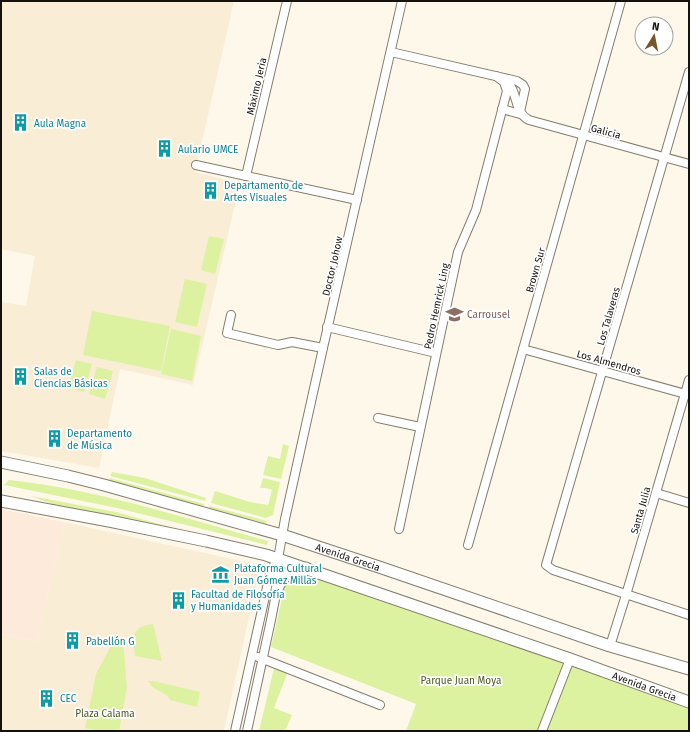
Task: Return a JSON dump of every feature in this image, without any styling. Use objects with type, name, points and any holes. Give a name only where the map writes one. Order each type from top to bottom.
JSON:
[{"type":"main road","name":"Avenida Grecia","points":[[1,462],[97,483],[282,535],[610,646],[689,669]]},
{"type":"main road","name":"Avenida Grecia","points":[[1,502],[198,540],[278,558],[570,659],[689,702]]},
{"type":"main road","points":[[277,589],[279,583],[288,573],[307,568]]},
{"type":"street","name":"Máximo Jeria","points":[[246,176],[287,1]]},
{"type":"street","name":"Doctor Johow","points":[[278,558],[327,328],[402,1]]},
{"type":"street","name":"Brown Sur","points":[[468,545],[621,1]]},
{"type":"street","points":[[391,52],[517,81],[523,86],[525,92],[520,114]]},
{"type":"street","name":"Los Talaveras","points":[[626,595],[553,570],[546,565],[689,72]]},
{"type":"street","points":[[496,76],[503,79],[510,86],[520,114]]},
{"type":"street","name":"Pedro Hemrick Ling","points":[[399,529],[458,252],[476,210],[507,91],[504,82],[496,76]]},
{"type":"street","name":"Galicia","points":[[502,109],[520,114],[534,122],[689,164]]},
{"type":"street","points":[[196,165],[357,200]]},
{"type":"street","points":[[230,315],[227,333],[278,345],[292,342],[323,348]]},
{"type":"street","points":[[327,328],[436,353]]},
{"type":"street","name":"Los Almendros","points":[[523,348],[687,394]]},
{"type":"street","name":"Santa Julia","points":[[610,646],[687,394],[689,380]]},
{"type":"street","points":[[378,418],[420,427]]},
{"type":"street","points":[[656,493],[689,503]]},
{"type":"street","points":[[248,731],[277,589],[278,558]]},
{"type":"street","points":[[235,731],[270,574],[278,558]]},
{"type":"street","points":[[626,595],[689,615]]},
{"type":"street","points":[[252,654],[380,705]]},
{"type":"street","points":[[542,731],[570,659]]},
{"type":"shaded area","points":[[1,1],[234,1],[195,172],[240,183],[193,385],[120,369],[99,468],[1,451],[1,302],[26,306],[35,256],[1,249]]},
{"type":"shaded area","points":[[1,509],[64,522],[37,642],[1,634]]},
{"type":"shaded area","points":[[64,522],[255,564],[258,567],[259,571],[224,731],[1,731],[1,634],[37,642]]},
{"type":"green space","points":[[209,236],[224,239],[215,274],[201,270]]},
{"type":"green space","points":[[185,279],[207,284],[197,327],[175,322]]},
{"type":"green space","points":[[92,311],[170,326],[161,371],[83,355]]},
{"type":"green space","points":[[171,329],[201,336],[192,381],[161,374]]},
{"type":"green space","points":[[76,360],[92,364],[84,392],[68,387]]},
{"type":"green space","points":[[97,367],[113,371],[105,399],[89,394]]},
{"type":"green space","points":[[283,444],[289,446],[281,479],[263,475],[268,456],[280,459]]},
{"type":"green space","points":[[112,472],[145,478],[206,498],[205,501],[110,476]]},
{"type":"green space","points":[[110,478],[204,504],[203,507],[109,481]]},
{"type":"green space","points":[[263,478],[280,482],[273,515],[266,518],[211,503],[215,491],[250,502],[268,505],[272,490],[260,488]]},
{"type":"green space","points":[[9,480],[42,484],[107,497],[268,541],[267,545],[117,508],[4,485]]},
{"type":"green space","points":[[31,496],[116,512],[181,530],[86,513],[49,503]]},
{"type":"green space","points":[[210,506],[267,521],[266,524],[209,509]]},
{"type":"green space","name":"Parque Juan Moya","points":[[300,571],[626,681],[689,708],[689,731],[406,731],[416,704],[271,647],[286,581]]},
{"type":"green space","points":[[153,624],[162,661],[135,656],[134,638],[137,630],[146,625]]},
{"type":"green space","name":"Plaza Calama","points":[[115,638],[123,640],[127,688],[119,731],[97,731],[85,728],[96,674]]},
{"type":"green space","points":[[274,668],[287,674],[274,708],[292,715],[285,731],[259,731]]},
{"type":"green space","points":[[148,681],[154,681],[200,692],[197,707],[170,700],[166,695],[153,687]]},
{"type":"place","name":"Aula Magna","points":[[21,123]]},
{"type":"place","name":"Aulario UMCE","points":[[165,149]]},
{"type":"place","name":"Departamento de Artes Visuales","points":[[211,191]]},
{"type":"place","name":"Carrousel","points":[[454,314]]},
{"type":"place","name":"Salas de Ciencias Básicas","points":[[21,377]]},
{"type":"place","name":"Departamento de Música","points":[[54,439]]},
{"type":"place","name":"Plataforma Cultural Juan Gómez Millas","points":[[221,574]]},
{"type":"place","name":"Facultad de Filosofía y Humanidades","points":[[178,600]]},
{"type":"place","name":"Pabellón G","points":[[73,641]]},
{"type":"place","name":"CEC","points":[[47,698]]}]
